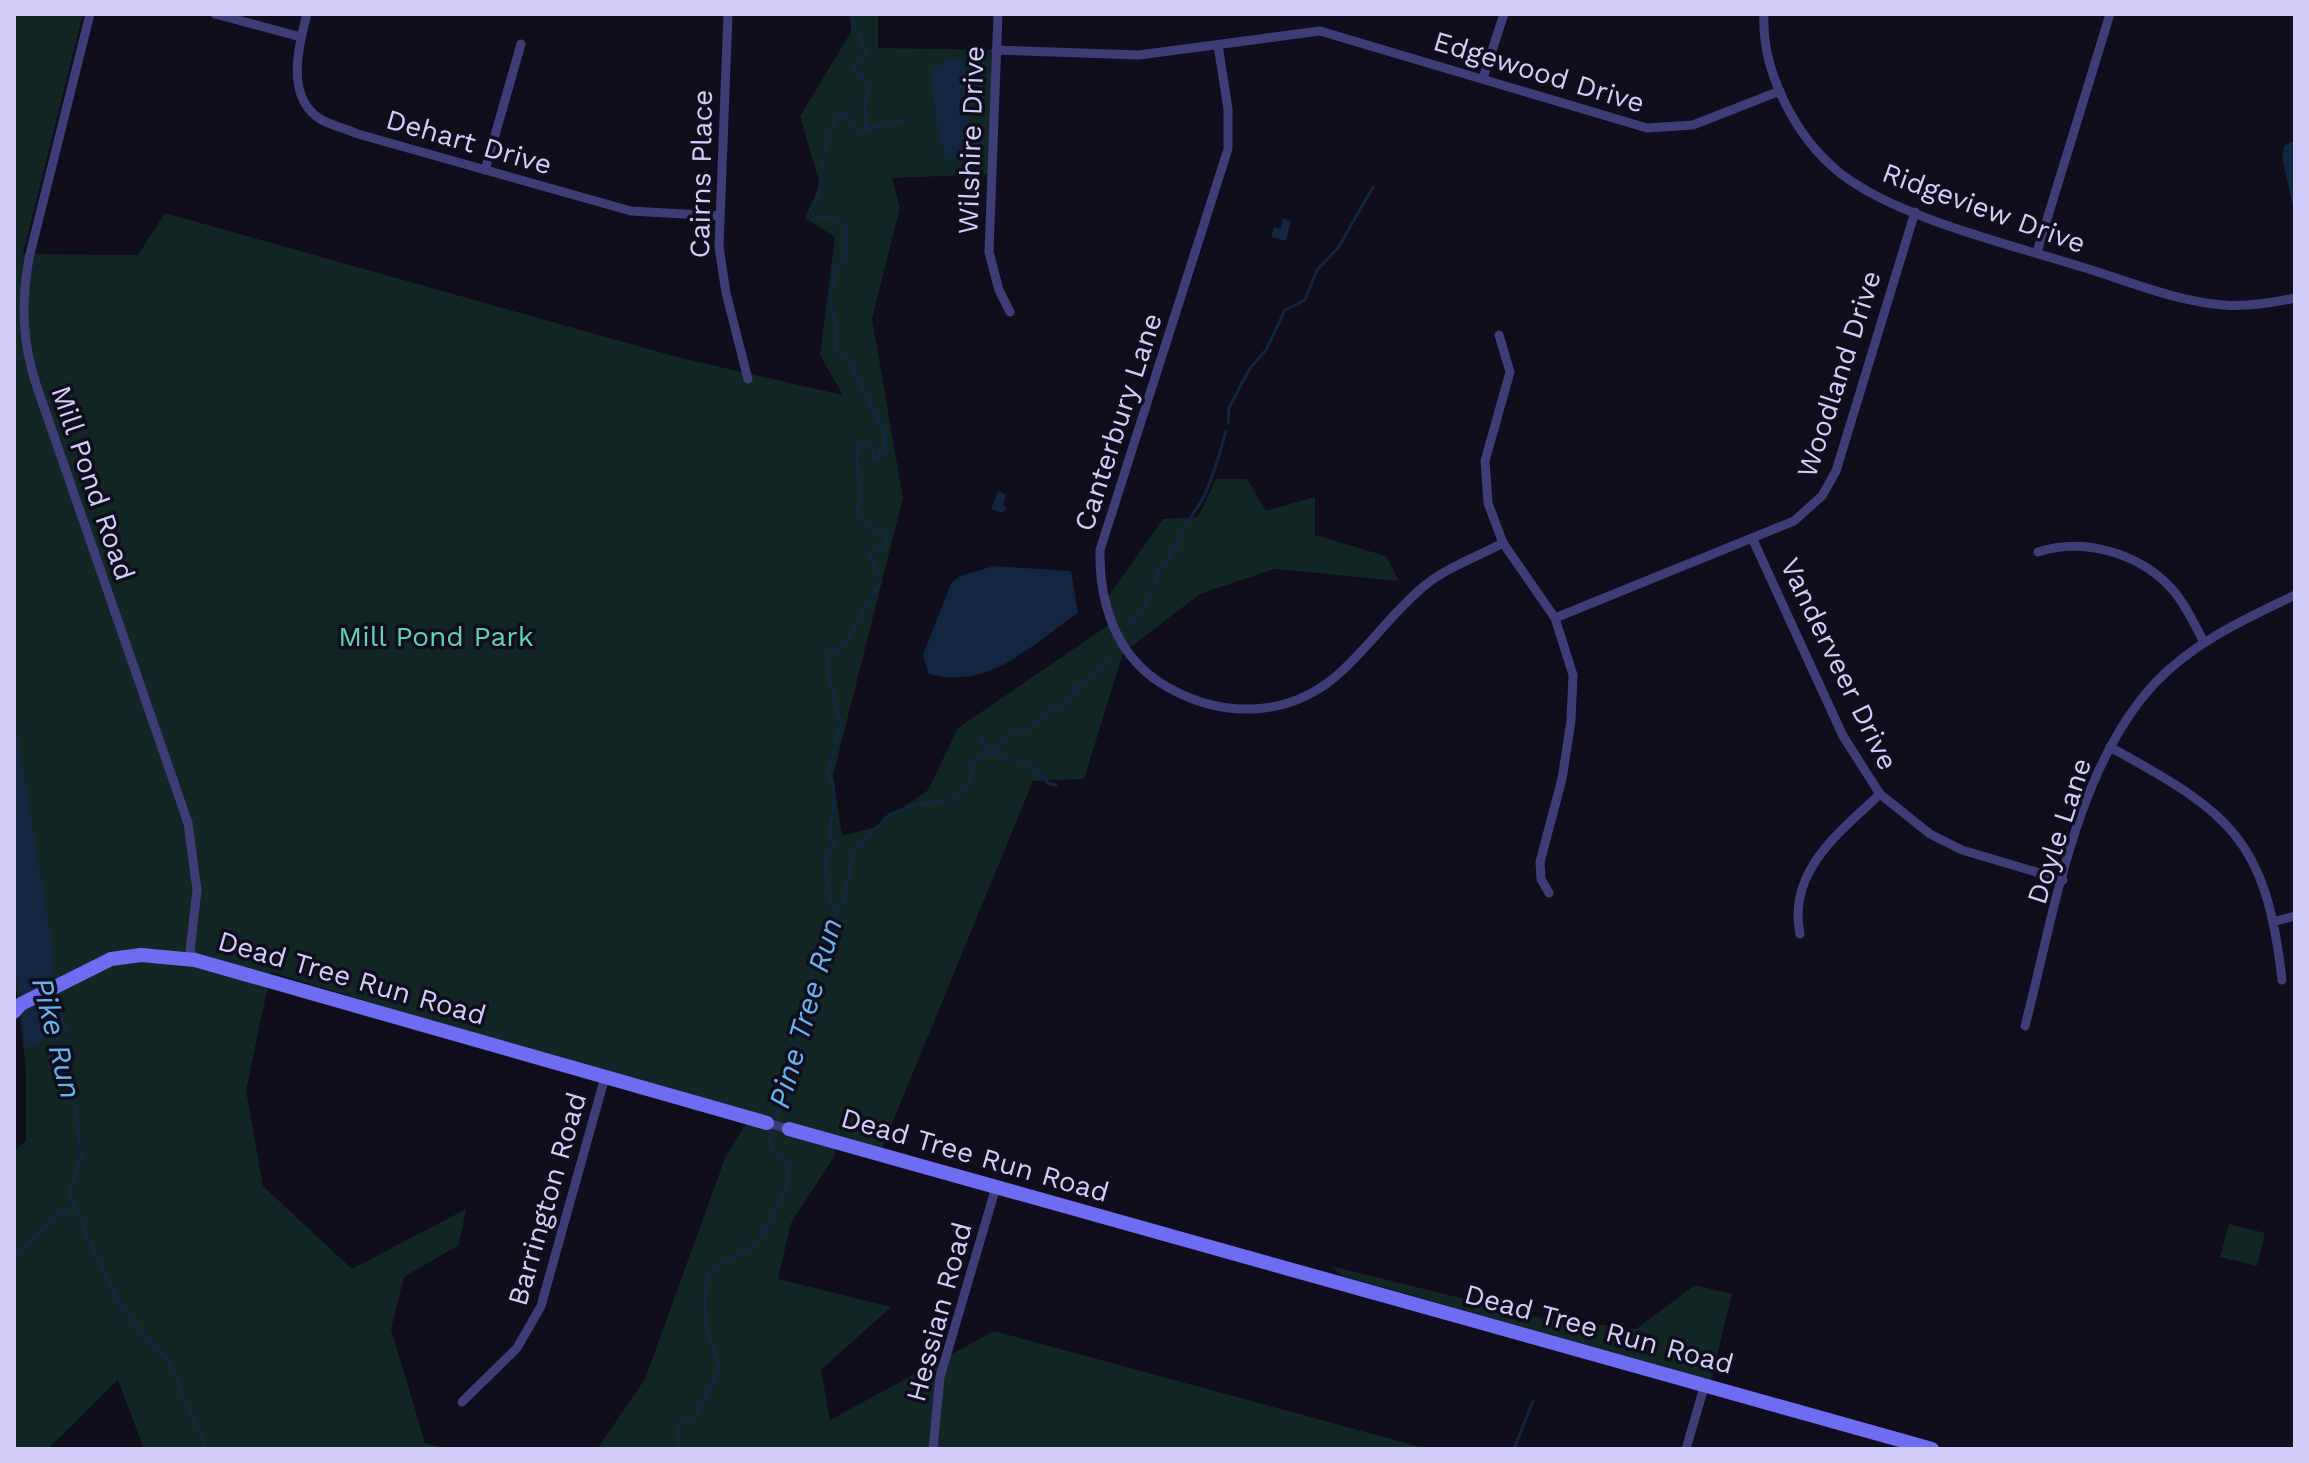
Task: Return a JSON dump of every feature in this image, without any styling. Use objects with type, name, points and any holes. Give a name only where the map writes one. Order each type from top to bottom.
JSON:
[{"type":"street","name":"Mill Pond Road","points":[[90,14],[29,258],[24,294],[24,337],[37,387],[188,823],[197,878],[190,951],[195,960]]},
{"type":"street","points":[[215,14],[301,37]]},
{"type":"street","name":"Dehart Drive","points":[[307,14],[297,78],[302,98],[321,120],[631,211],[719,216]]},
{"type":"street","name":"Cairns Place","points":[[728,14],[719,216],[722,277],[748,379]]},
{"type":"street","name":"Wilshire Drive","points":[[998,14],[989,252],[999,290],[1010,312]]},
{"type":"street","points":[[1483,78],[1504,14]]},
{"type":"street","name":"Ridgeview Drive","points":[[1764,14],[1768,50],[1780,91],[1797,123],[1823,159],[1857,185],[1915,212],[2168,294],[2221,305],[2295,298]]},
{"type":"street","points":[[2037,252],[2110,14]]},
{"type":"street","name":"Edgewood Drive","points":[[996,50],[1139,55],[1320,31],[1647,128],[1671,129],[1709,120],[1780,91]]},
{"type":"street","points":[[485,170],[521,44]]},
{"type":"street","name":"Canterbury Lane","points":[[1218,45],[1228,109],[1228,149],[1100,550],[1103,600],[1125,648],[1148,675],[1194,702],[1226,710],[1276,706],[1342,672],[1427,583],[1503,543]]},
{"type":"street","name":"Woodland Drive","points":[[1555,618],[1753,540],[1807,513],[1822,496],[1836,471],[1915,212]]},
{"type":"street","points":[[1499,335],[1510,372],[1487,450],[1485,482],[1491,515],[1503,543],[1555,618],[1566,644],[1574,694],[1562,779],[1540,862],[1541,879],[1549,893]]},
{"type":"street","name":"Vanderveer Drive","points":[[1753,540],[1843,736],[1880,794],[1941,840],[1997,861],[2063,880]]},
{"type":"street","points":[[2038,552],[2059,545],[2085,547],[2152,570],[2173,590],[2204,642]]},
{"type":"street","name":"Doyle Lane","points":[[2025,1026],[2090,788],[2110,747],[2157,681],[2204,642],[2295,595]]},
{"type":"street","points":[[2110,747],[2191,793],[2231,828],[2255,864],[2276,921],[2282,980]]},
{"type":"street","points":[[1800,934],[1798,901],[1812,863],[1880,794]]},
{"type":"street","points":[[2276,921],[2295,916]]},
{"type":"street","name":"Dead Tree Run Road","points":[[17,1008],[58,984],[120,957],[150,955],[195,960],[1932,1449]]},
{"type":"street","name":"Barrington Road","points":[[462,1402],[517,1348],[541,1306],[605,1077]]},
{"type":"street","name":"Hessian Road","points":[[933,1449],[940,1377],[996,1187]]},
{"type":"street","points":[[1686,1449],[1705,1384]]},
{"type":"green space","name":"Mill Pond Park","points":[[14,14],[83,14],[23,254],[138,255],[165,213],[677,357],[843,395],[820,355],[835,237],[805,218],[820,185],[800,116],[851,32],[850,14],[878,14],[878,48],[999,50],[995,174],[892,178],[900,208],[872,319],[903,498],[833,776],[842,836],[876,827],[928,790],[958,728],[1113,622],[1105,601],[1163,519],[1198,517],[1216,479],[1247,479],[1266,511],[1315,497],[1315,535],[1386,556],[1399,581],[1275,569],[1200,594],[1123,653],[1084,779],[1033,781],[880,1153],[834,1140],[835,1155],[791,1223],[778,1279],[891,1307],[821,1370],[830,1420],[994,1331],[1428,1449],[597,1449],[645,1379],[725,1158],[747,1122],[666,1093],[271,972],[246,1090],[263,1186],[352,1269],[466,1209],[459,1245],[404,1277],[391,1329],[425,1443],[449,1449],[144,1449],[118,1380],[48,1449],[14,1449],[14,1151],[26,1141],[26,1068],[14,970]]},
{"type":"green space","points":[[2229,1224],[2265,1233],[2257,1266],[2220,1257]]},
{"type":"green space","points":[[1331,1266],[1537,1317],[1636,1329],[1695,1285],[1732,1294],[1711,1380],[1343,1276]]},
{"type":"water","points":[[951,58],[962,58],[966,69],[969,108],[961,157],[947,161],[937,127],[932,69]]},
{"type":"water","points":[[2295,140],[2295,217],[2282,157],[2284,146]]},
{"type":"water","points":[[1283,218],[1291,221],[1286,241],[1271,237],[1274,227],[1281,228]]},
{"type":"water","points":[[998,491],[1006,495],[1003,504],[1007,509],[1002,513],[991,509]]},
{"type":"water","points":[[994,566],[1071,571],[1078,613],[1009,662],[990,670],[951,678],[929,674],[923,655],[951,583],[960,576]]},
{"type":"water","points":[[14,712],[54,956],[51,979],[68,1030],[25,1049],[22,999],[14,963]]},
{"type":"waterway","name":"Pine Tree Run","points":[[775,1121],[796,1052],[822,930],[833,922],[837,913],[831,901],[824,859],[833,844],[834,791],[828,771],[841,726],[829,678],[828,656],[848,639],[881,581],[870,554],[887,543],[887,536],[861,520],[855,510],[861,501],[856,451],[864,444],[871,445],[875,460],[885,448],[885,433],[850,361],[836,351],[834,342],[837,335],[830,298],[836,269],[845,258],[846,227],[835,217],[815,217],[810,210],[820,186],[825,146],[833,123],[841,113],[849,117],[857,132],[866,129],[864,100],[869,88],[854,66],[866,50],[850,14]]},
{"type":"waterway","points":[[866,129],[909,119]]},
{"type":"waterway","points":[[1228,423],[1229,408],[1250,368],[1266,350],[1285,310],[1305,300],[1317,270],[1338,248],[1373,187]]},
{"type":"waterway","points":[[1130,625],[1143,609],[1158,573],[1170,557],[1168,551],[1177,548],[1184,528],[1204,496],[1226,431]]},
{"type":"waterway","points":[[837,913],[843,904],[853,852],[889,815],[914,805],[956,799],[970,782],[973,763],[1004,743],[1009,734],[1030,728],[1050,710],[1066,702],[1080,683],[1096,675],[1108,658]]},
{"type":"waterway","points":[[981,736],[988,751],[1035,769],[1048,783],[1056,785]]},
{"type":"waterway","name":"Pike Run","points":[[55,1033],[72,1078],[81,1156],[69,1196],[120,1306],[169,1361],[206,1449]]},
{"type":"waterway","name":"Pine Tree Run","points":[[678,1449],[679,1424],[696,1416],[720,1365],[705,1318],[705,1293],[711,1270],[752,1246],[768,1226],[786,1187],[789,1166],[775,1153],[769,1141],[773,1128]]},
{"type":"waterway","points":[[14,1260],[48,1224],[75,1208]]},
{"type":"waterway","points":[[1514,1449],[1533,1401]]}]
